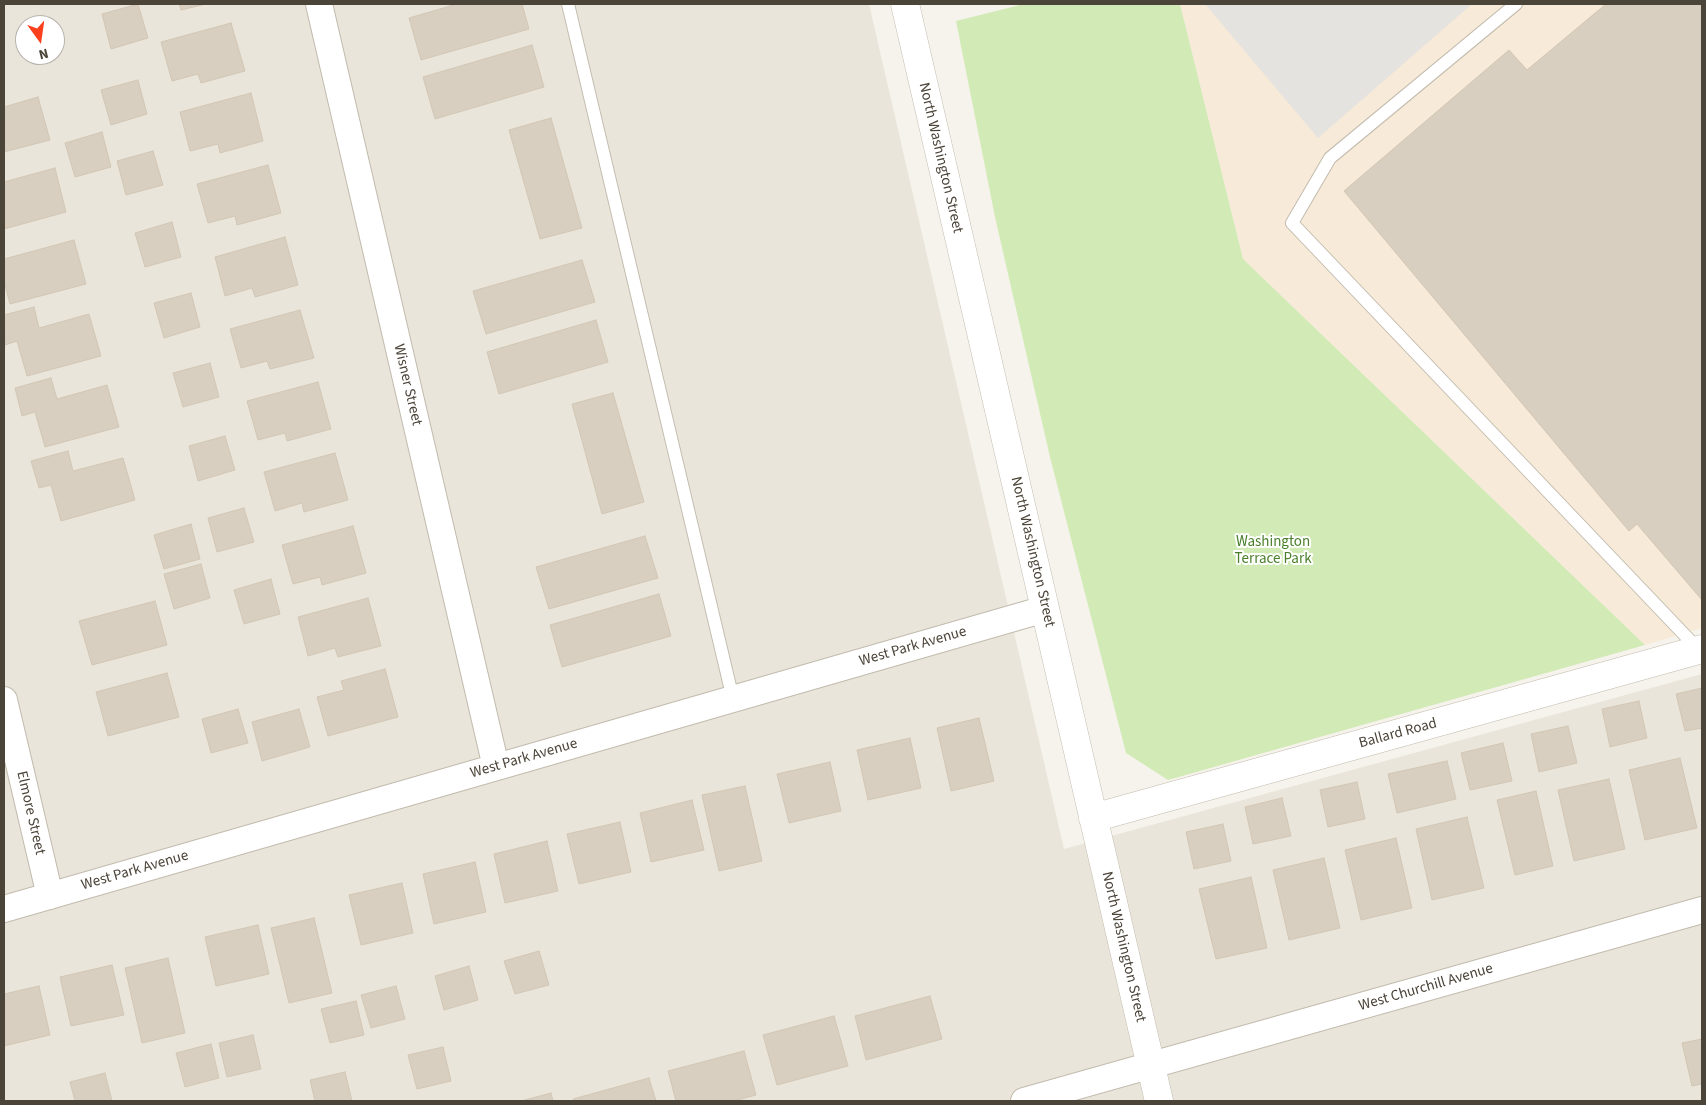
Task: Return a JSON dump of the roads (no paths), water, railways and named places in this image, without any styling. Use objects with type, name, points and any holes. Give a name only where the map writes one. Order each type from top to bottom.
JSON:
[{"type":"street","name":"Wisner Street","points":[[319,4],[496,767]]},
{"type":"street","name":"North Washington Street","points":[[905,4],[1159,1101]]},
{"type":"street","name":"West Park Avenue","points":[[4,909],[1045,609]]},
{"type":"street","name":"Ballard Road","points":[[1093,818],[1701,650]]},
{"type":"street","name":"Elmore Street","points":[[4,700],[50,896]]},
{"type":"street","name":"West Churchill Avenue","points":[[1024,1101],[1702,910]]},
{"type":"lane","points":[[568,4],[733,699]]},
{"type":"lane","points":[[1516,4],[1330,158],[1292,222],[1701,650]]},
{"type":"park label","name":"Washington Terrace Park","points":[[1273,552]]}]
